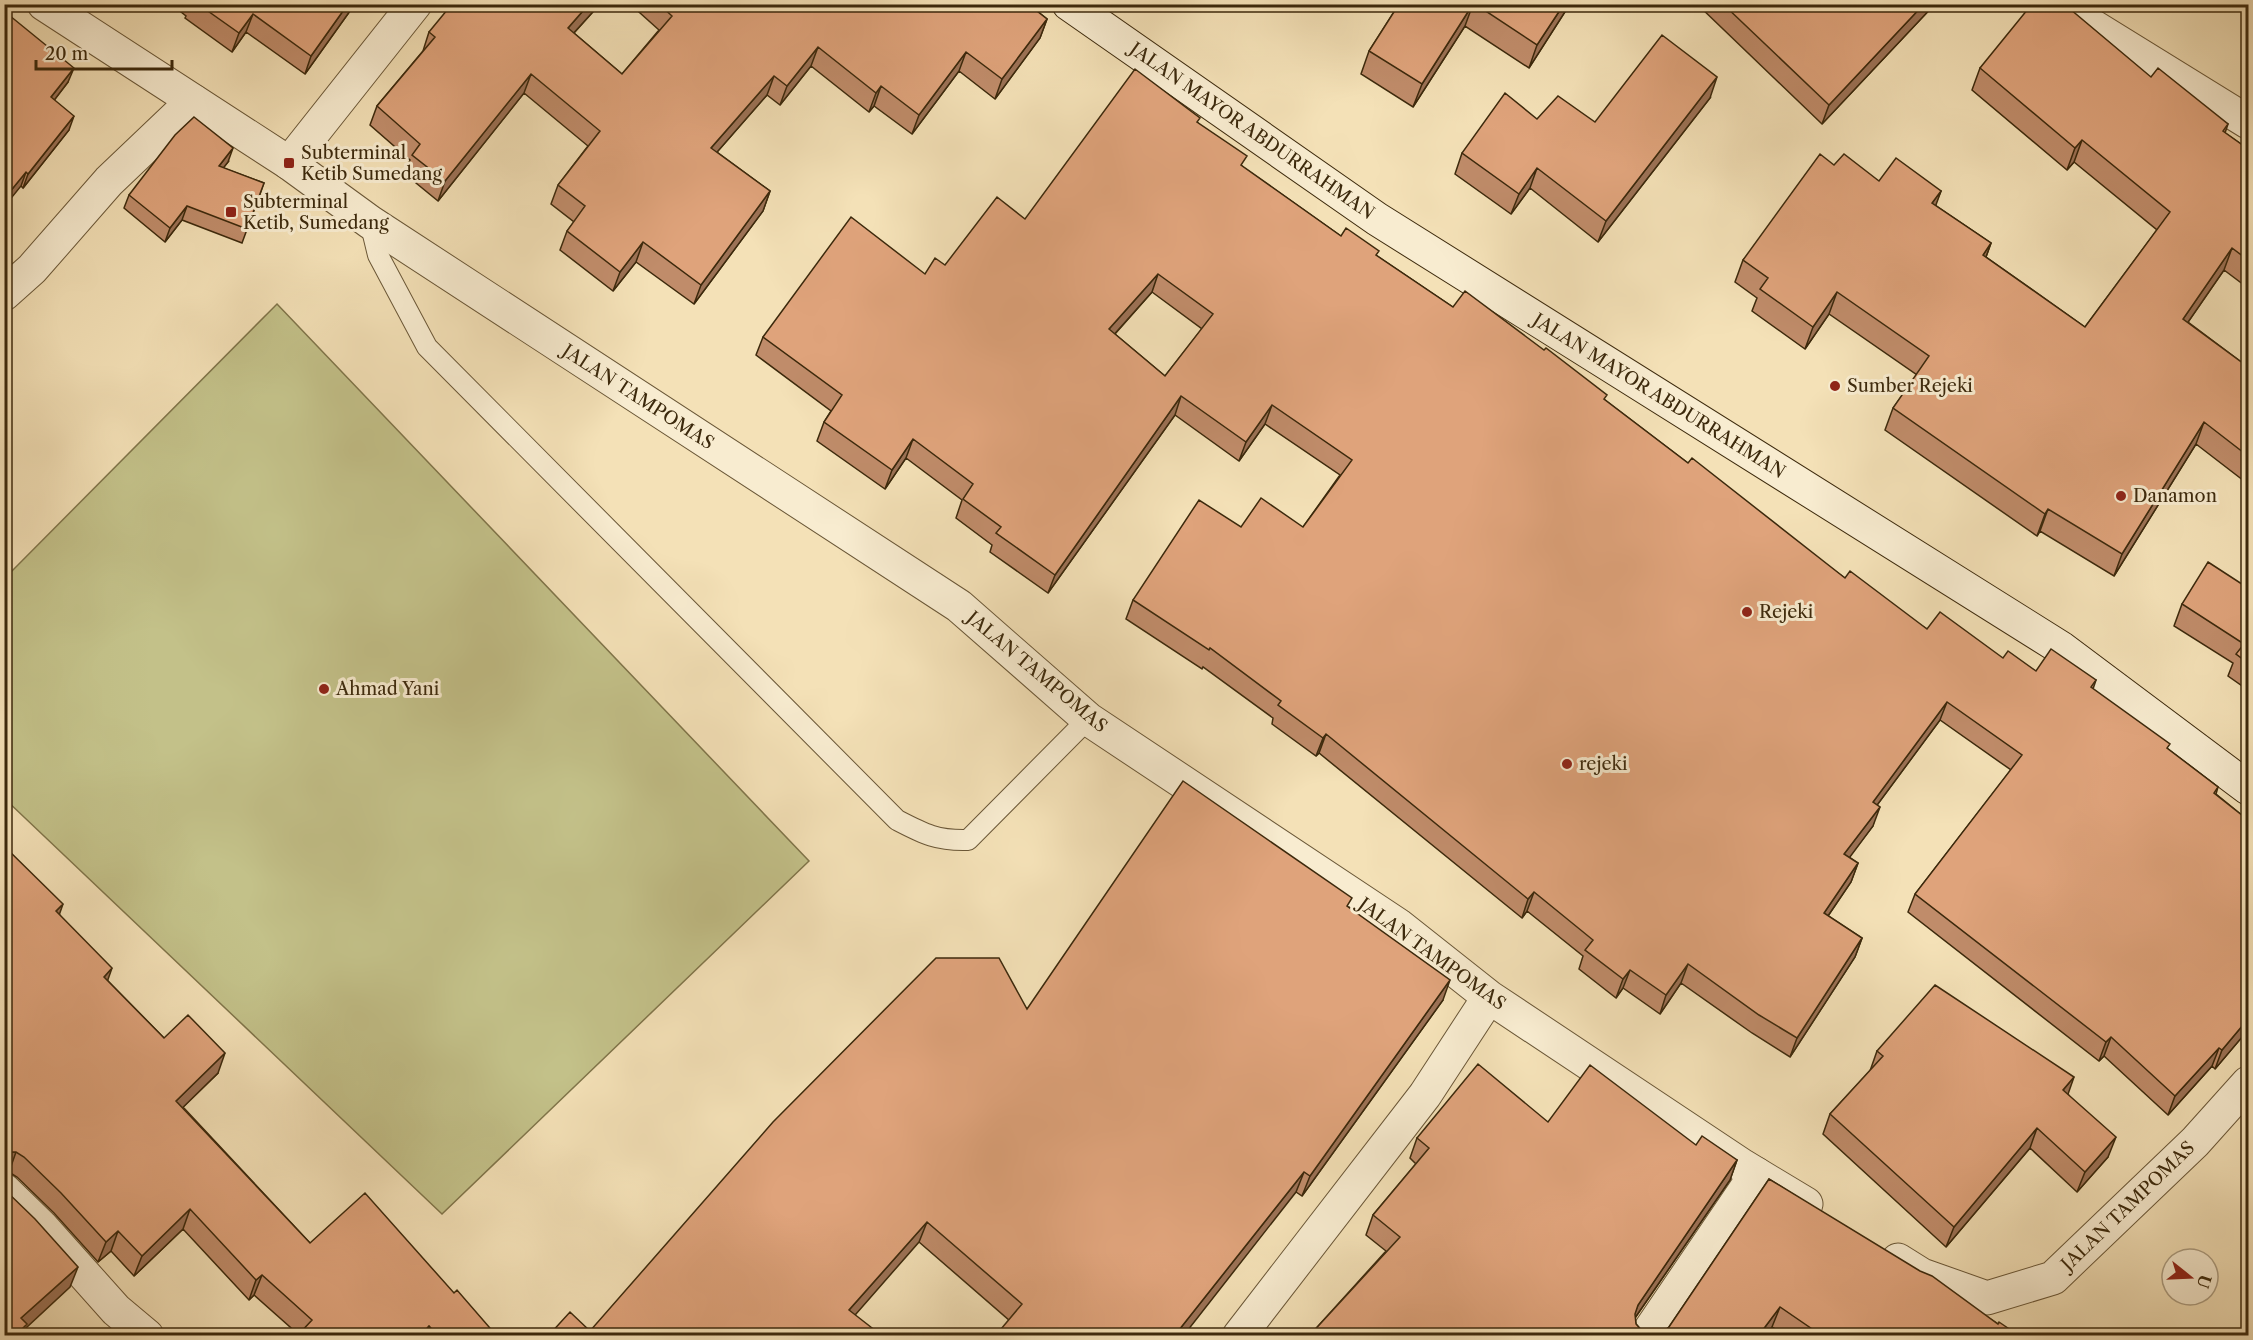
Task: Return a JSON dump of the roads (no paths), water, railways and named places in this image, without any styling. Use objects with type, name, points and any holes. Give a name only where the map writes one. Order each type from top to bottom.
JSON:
[{"type":"street","name":"JALAN TAMPOMAS","points":[[44,4],[289,163],[370,222],[959,606],[1088,719],[1398,925],[1489,997],[1756,1173],[1834,1221]]},
{"type":"street","points":[[289,163],[415,4]]},
{"type":"street","name":"JALAN MAYOR ABDURRAHMAN","points":[[1069,4],[1377,219],[2061,648],[2248,788]]},
{"type":"street","points":[[2057,4],[2248,122]]},
{"type":"street","points":[[4,294],[32,269],[109,181],[192,101]]},
{"type":"street","points":[[1239,1335],[1425,1095],[1489,997]]},
{"type":"street","name":"JALAN TAMPOMAS","points":[[1873,1245],[1922,1275],[1987,1298],[2053,1278],[2195,1142],[2248,1083]]},
{"type":"street","points":[[1646,1335],[1756,1173]]},
{"type":"street","points":[[4,1190],[41,1226],[116,1310],[147,1335]]},
{"type":"lane","points":[[370,222],[378,255],[427,347],[897,820],[925,834],[946,841],[968,840],[1088,719]]},
{"type":"place","name":"Subterminal Ketib Sumedang","points":[[289,163]]},
{"type":"place","name":"Subterminal Ketib, Sumedang","points":[[231,212]]},
{"type":"place","name":"Sumber Rejeki","points":[[1835,386]]},
{"type":"place","name":"Danamon","points":[[2121,496]]},
{"type":"place","name":"Rejeki","points":[[1747,612]]},
{"type":"place","name":"Ahmad Yani","points":[[324,689]]},
{"type":"place","name":"rejeki","points":[[1567,764]]}]
